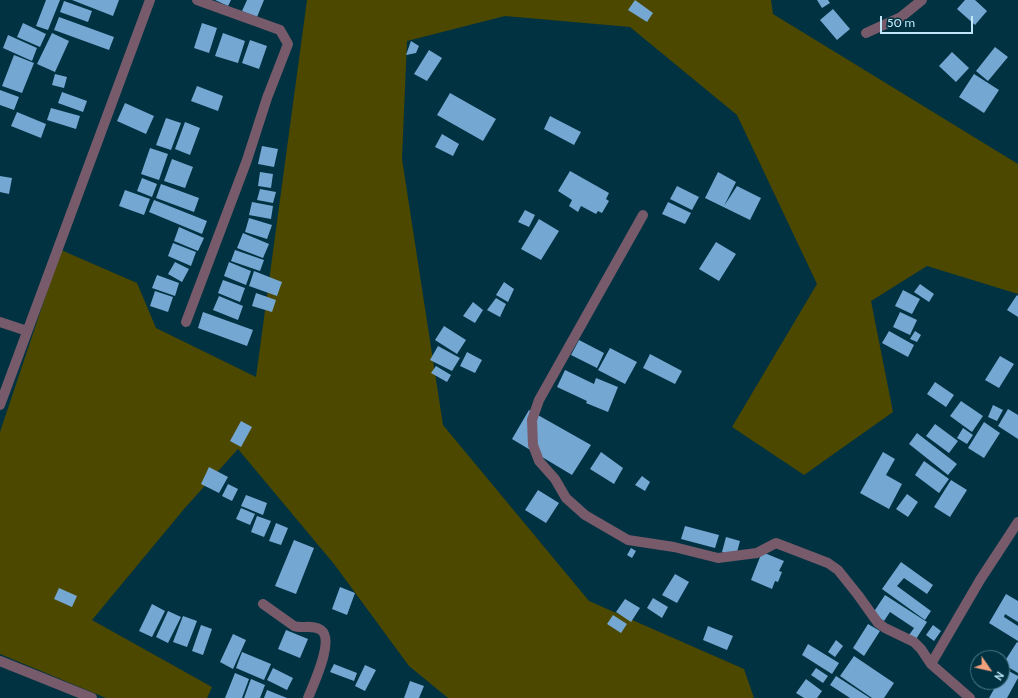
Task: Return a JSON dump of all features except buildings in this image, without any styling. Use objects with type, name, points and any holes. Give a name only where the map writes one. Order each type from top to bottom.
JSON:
[{"type":"street","points":[[0,405],[150,0]]},
{"type":"street","points":[[186,322],[247,160],[267,98],[288,44],[280,30],[197,0]]},
{"type":"street","points":[[866,33],[901,17],[922,0]]},
{"type":"street","points":[[643,215],[539,400],[532,420],[533,445],[539,461],[555,479],[566,498],[585,515],[628,540],[674,547],[718,558],[757,553],[776,543],[828,563],[838,570],[878,623],[914,642],[921,649],[931,664],[970,698]]},
{"type":"street","points":[[0,322],[27,331]]},
{"type":"street","points":[[931,664],[980,580],[1018,522]]},
{"type":"street","points":[[263,604],[298,628],[316,627],[324,632],[324,659],[308,698]]},
{"type":"street","points":[[0,661],[92,698]]},
{"type":"shaded area","points":[[307,0],[771,0],[773,14],[1018,164],[1018,294],[927,266],[871,301],[893,412],[804,475],[732,427],[817,284],[737,115],[630,27],[505,16],[407,41],[402,159],[443,425],[589,601],[744,669],[754,698],[448,698],[409,666],[334,564],[238,449],[184,509],[92,620],[212,687],[207,698],[106,698],[0,654],[0,432],[61,250],[137,283],[156,328],[256,377]]}]
